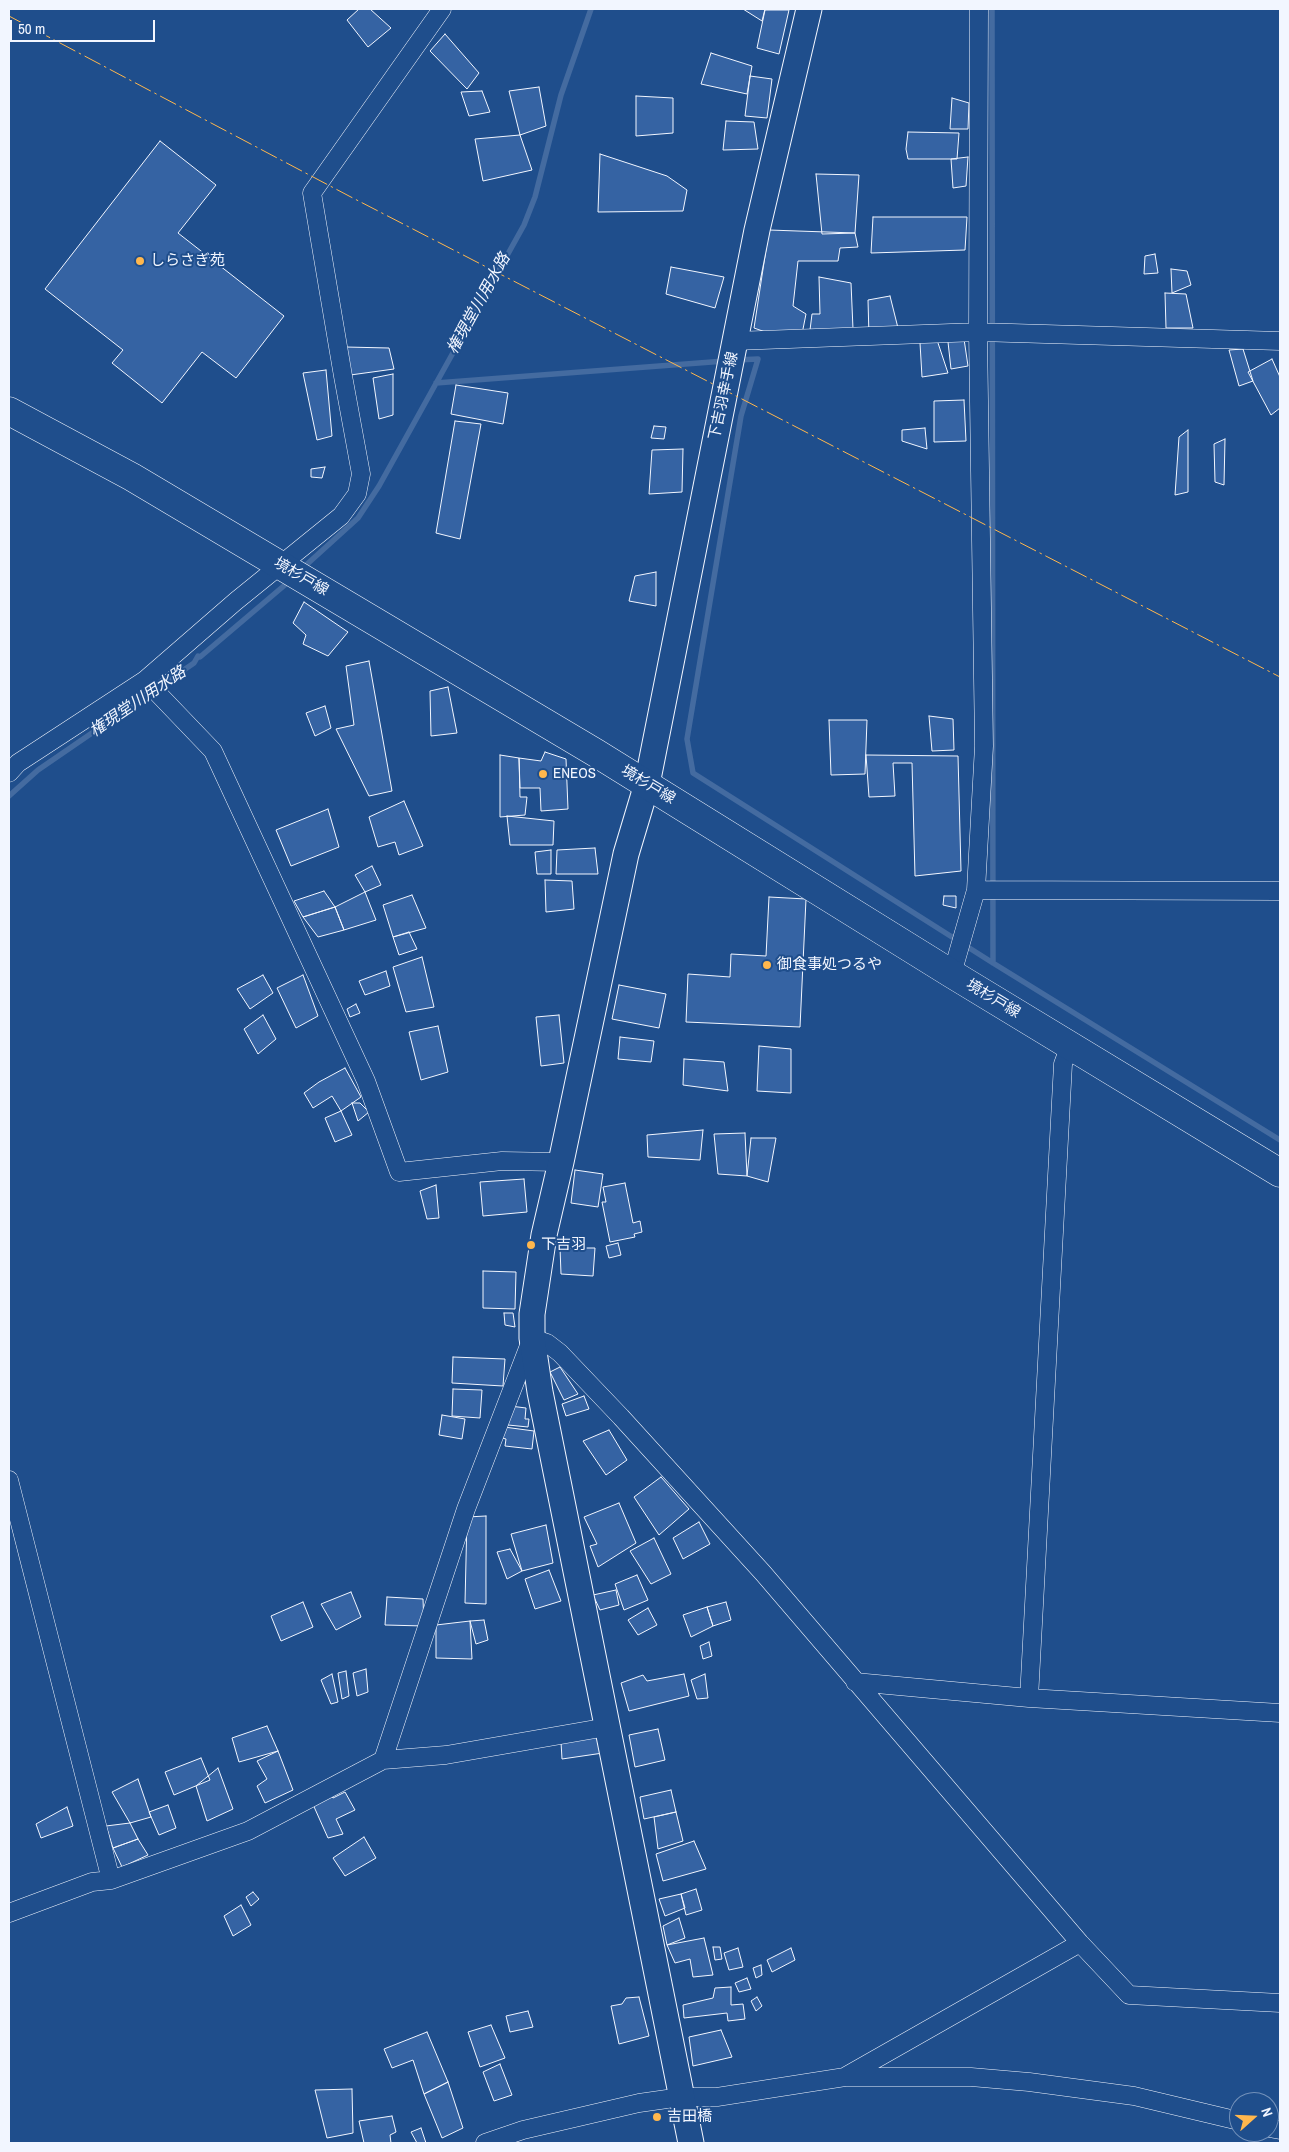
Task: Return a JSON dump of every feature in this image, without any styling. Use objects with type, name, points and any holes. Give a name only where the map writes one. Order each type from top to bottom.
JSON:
[{"type":"main road","name":"境杉戸線","points":[[9,411],[132,477],[647,784],[952,974],[1280,1173]]},
{"type":"street","points":[[9,773],[18,763],[145,680],[236,601],[341,516],[357,494],[361,474],[312,193],[442,9]]},
{"type":"street","name":"下吉羽幸手線","points":[[689,2133],[540,1392],[532,1338],[534,1291],[544,1235],[626,854],[647,784],[673,662],[703,495],[757,230],[809,9]]},
{"type":"street","points":[[952,974],[976,890],[984,746],[978,332],[979,9]]},
{"type":"street","points":[[735,342],[978,332],[1279,344]]},
{"type":"street","points":[[145,680],[213,751],[366,1081],[399,1172],[502,1161],[561,1162]]},
{"type":"street","points":[[976,890],[1280,891]]},
{"type":"street","points":[[1029,1698],[1063,1064],[1070,1045]]},
{"type":"street","points":[[383,1760],[466,1510],[532,1338],[547,1343],[560,1354],[621,1417],[764,1574],[1080,1943],[1129,1995],[1280,2003]]},
{"type":"street","points":[[9,1480],[111,1880]]},
{"type":"street","points":[[855,1682],[1029,1698],[1280,1713]]},
{"type":"street","points":[[9,1913],[92,1882],[111,1880],[248,1830],[383,1760],[446,1756],[607,1728]]},
{"type":"street","points":[[845,2077],[1080,1943]]},
{"type":"street","points":[[485,2143],[523,2130],[639,2102],[681,2097],[717,2097],[845,2077],[970,2077],[1029,2082],[1134,2096],[1229,2119]]},
{"type":"building","points":[[359,9],[370,9],[391,28],[368,47],[347,20]]},
{"type":"building","points":[[743,9],[765,9],[762,21]]},
{"type":"building","points":[[765,10],[789,10],[779,54],[757,48]]},
{"type":"building","points":[[445,34],[479,73],[467,89],[430,51]]},
{"type":"building","points":[[711,53],[752,66],[747,94],[701,84]]},
{"type":"building","points":[[750,76],[772,79],[767,118],[745,116]]},
{"type":"building","points":[[539,87],[546,126],[520,135],[509,91]]},
{"type":"building","points":[[482,91],[490,112],[469,116],[461,92]]},
{"type":"building","points":[[636,96],[673,98],[673,133],[636,136]]},
{"type":"building","points":[[952,98],[969,103],[968,129],[950,129]]},
{"type":"building","points":[[726,121],[754,122],[758,149],[723,150]]},
{"type":"building","points":[[908,132],[959,133],[957,159],[908,159],[906,149]]},
{"type":"building","points":[[520,135],[532,170],[483,181],[475,139]]},
{"type":"building","name":"しらさぎ苑","points":[[160,141],[216,185],[178,233],[284,316],[236,378],[202,352],[162,403],[112,363],[123,350],[45,289]]},
{"type":"building","points":[[600,154],[667,176],[687,190],[683,211],[598,212]]},
{"type":"building","points":[[968,157],[966,186],[953,188],[951,159]]},
{"type":"building","points":[[816,174],[859,175],[855,233],[822,234]]},
{"type":"building","points":[[873,217],[967,217],[965,250],[871,253]]},
{"type":"building","points":[[769,230],[855,233],[858,247],[840,248],[838,261],[798,261],[793,306],[806,314],[801,339],[788,340],[754,328]]},
{"type":"building","points":[[1155,254],[1158,273],[1144,274],[1145,256]]},
{"type":"building","points":[[671,267],[724,277],[715,308],[666,294]]},
{"type":"building","points":[[1171,269],[1187,271],[1191,285],[1172,293]]},
{"type":"building","points":[[819,277],[851,283],[853,329],[810,330],[812,314],[820,314]]},
{"type":"building","points":[[1165,293],[1186,294],[1193,328],[1166,328]]},
{"type":"building","points":[[890,296],[898,328],[869,337],[868,300]]},
{"type":"building","points":[[947,333],[964,339],[968,366],[951,369]]},
{"type":"building","points":[[935,334],[948,373],[922,377],[920,343]]},
{"type":"building","points":[[345,347],[389,348],[394,369],[343,376]]},
{"type":"building","points":[[1243,349],[1253,381],[1239,386],[1229,350]]},
{"type":"building","points":[[1272,359],[1280,377],[1280,408],[1271,415],[1248,372]]},
{"type":"building","points":[[326,370],[332,436],[317,440],[303,373]]},
{"type":"building","points":[[393,374],[393,415],[379,419],[373,378]]},
{"type":"building","points":[[456,385],[508,393],[503,424],[451,414]]},
{"type":"building","points":[[964,400],[966,441],[934,442],[934,401]]},
{"type":"building","points":[[455,421],[481,424],[460,539],[436,533]]},
{"type":"building","points":[[654,426],[666,427],[664,439],[651,438]]},
{"type":"building","points":[[925,428],[927,449],[902,441],[902,430]]},
{"type":"building","points":[[1188,430],[1188,492],[1175,495],[1179,437]]},
{"type":"building","points":[[1225,439],[1224,485],[1215,482],[1214,444]]},
{"type":"building","points":[[683,449],[682,492],[649,494],[652,450]]},
{"type":"building","points":[[325,467],[322,478],[311,477],[311,469]]},
{"type":"building","points":[[656,572],[656,606],[629,601],[635,576]]},
{"type":"building","points":[[304,602],[348,632],[328,656],[303,644],[306,635],[293,623]]},
{"type":"building","points":[[369,661],[392,791],[369,796],[336,729],[354,725],[346,666]]},
{"type":"building","points":[[448,687],[457,733],[431,736],[430,691]]},
{"type":"building","points":[[325,706],[331,728],[315,736],[306,713]]},
{"type":"building","points":[[929,716],[953,719],[954,750],[932,751]]},
{"type":"building","points":[[829,720],[867,720],[865,774],[831,775]]},
{"type":"building","name":"ENEOS","points":[[545,752],[566,759],[568,809],[541,811],[540,788],[520,788],[519,758],[541,761]]},
{"type":"building","points":[[500,755],[519,758],[520,797],[527,797],[525,815],[500,817]]},
{"type":"building","points":[[866,755],[958,756],[961,871],[915,876],[912,763],[893,763],[895,796],[869,797]]},
{"type":"building","points":[[404,801],[423,846],[399,855],[395,842],[378,847],[369,817]]},
{"type":"building","points":[[328,809],[339,847],[291,866],[276,830]]},
{"type":"building","points":[[507,816],[554,821],[553,845],[510,845]]},
{"type":"building","points":[[595,848],[598,874],[556,874],[557,850]]},
{"type":"building","points":[[551,850],[551,874],[537,874],[535,852]]},
{"type":"building","points":[[372,866],[381,885],[365,892],[355,875]]},
{"type":"building","points":[[545,880],[572,881],[574,909],[546,912]]},
{"type":"building","points":[[324,891],[335,907],[303,917],[294,901]]},
{"type":"building","points":[[365,892],[376,920],[344,930],[335,907]]},
{"type":"building","points":[[412,895],[426,928],[393,937],[383,905]]},
{"type":"building","points":[[944,896],[956,896],[956,908],[943,905]]},
{"type":"building","name":"御食事処つるや","points":[[769,897],[806,899],[800,1027],[686,1022],[688,974],[730,977],[731,954],[766,956]]},
{"type":"building","points":[[335,907],[344,930],[318,937],[303,917]]},
{"type":"building","points":[[409,932],[417,949],[399,955],[393,937]]},
{"type":"building","points":[[422,957],[434,1007],[406,1012],[393,967]]},
{"type":"building","points":[[386,971],[390,986],[365,995],[359,981]]},
{"type":"building","points":[[263,975],[273,993],[250,1009],[237,989]]},
{"type":"building","points":[[303,975],[318,1016],[296,1028],[277,988]]},
{"type":"building","points":[[619,985],[666,994],[659,1028],[612,1019]]},
{"type":"building","points":[[356,1004],[360,1013],[350,1017],[347,1009]]},
{"type":"building","points":[[263,1015],[276,1039],[258,1054],[244,1029]]},
{"type":"building","points":[[559,1015],[564,1063],[541,1066],[536,1017]]},
{"type":"building","points":[[438,1026],[448,1072],[421,1080],[409,1032]]},
{"type":"building","points":[[620,1037],[654,1041],[651,1062],[618,1059]]},
{"type":"building","points":[[759,1046],[791,1049],[791,1093],[757,1091]]},
{"type":"building","points":[[684,1059],[724,1062],[728,1091],[683,1085]]},
{"type":"building","points":[[345,1068],[361,1097],[341,1111],[332,1096],[313,1108],[304,1093],[319,1082]]},
{"type":"building","points":[[352,1103],[360,1103],[369,1112],[358,1121]]},
{"type":"building","points":[[341,1111],[352,1135],[335,1142],[325,1118]]},
{"type":"building","points":[[703,1130],[700,1160],[648,1157],[647,1135]]},
{"type":"building","points":[[745,1133],[747,1176],[718,1174],[714,1134]]},
{"type":"building","points":[[751,1138],[776,1138],[768,1182],[747,1176]]},
{"type":"building","points":[[575,1170],[603,1174],[598,1207],[571,1203]]},
{"type":"building","points":[[524,1179],[527,1212],[483,1216],[480,1182]]},
{"type":"building","points":[[625,1183],[633,1223],[640,1221],[642,1232],[634,1234],[635,1237],[610,1242],[602,1202],[606,1202],[603,1187]]},
{"type":"building","points":[[436,1185],[439,1218],[427,1219],[420,1191]]},
{"type":"building","points":[[618,1243],[621,1255],[609,1258],[606,1246]]},
{"type":"building","points":[[560,1248],[595,1248],[593,1276],[561,1274]]},
{"type":"building","points":[[483,1271],[516,1272],[515,1309],[483,1308]]},
{"type":"building","points":[[504,1313],[513,1313],[515,1327],[505,1325]]},
{"type":"building","points":[[453,1357],[505,1359],[503,1386],[452,1383]]},
{"type":"building","points":[[560,1367],[578,1394],[564,1400],[550,1372]]},
{"type":"building","points":[[453,1389],[482,1390],[480,1418],[452,1416]]},
{"type":"building","points":[[584,1396],[589,1409],[566,1416],[562,1404]]},
{"type":"building","points":[[510,1406],[526,1408],[525,1419],[529,1419],[528,1427],[508,1425]]},
{"type":"building","points":[[442,1415],[465,1419],[462,1439],[439,1435]]},
{"type":"building","points":[[504,1427],[534,1431],[532,1449],[505,1446],[506,1439],[502,1438]]},
{"type":"building","points":[[609,1430],[627,1460],[606,1475],[583,1441]]},
{"type":"building","points":[[661,1477],[689,1509],[659,1535],[634,1497]]},
{"type":"building","points":[[619,1503],[636,1543],[598,1567],[590,1546],[597,1544],[584,1517]]},
{"type":"building","points":[[486,1516],[486,1604],[465,1603],[467,1517]]},
{"type":"building","points":[[699,1522],[710,1544],[683,1559],[673,1538]]},
{"type":"building","points":[[546,1525],[553,1563],[522,1571],[511,1534]]},
{"type":"building","points":[[654,1538],[671,1574],[651,1584],[630,1551]]},
{"type":"building","points":[[510,1549],[522,1571],[507,1579],[497,1552]]},
{"type":"building","points":[[549,1570],[561,1601],[535,1609],[525,1579]]},
{"type":"building","points":[[637,1575],[648,1600],[624,1610],[615,1584]]},
{"type":"building","points":[[616,1590],[619,1605],[600,1610],[593,1595]]},
{"type":"building","points":[[351,1592],[361,1617],[336,1630],[321,1604]]},
{"type":"building","points":[[387,1597],[423,1599],[424,1626],[385,1625]]},
{"type":"building","points":[[303,1602],[313,1627],[281,1641],[271,1616]]},
{"type":"building","points":[[726,1602],[731,1620],[713,1626],[707,1607]]},
{"type":"building","points":[[707,1607],[713,1626],[691,1637],[683,1615]]},
{"type":"building","points":[[648,1608],[657,1625],[638,1635],[628,1620]]},
{"type":"building","points":[[484,1620],[488,1640],[476,1644],[470,1621]]},
{"type":"building","points":[[470,1621],[472,1659],[436,1658],[436,1625]]},
{"type":"building","points":[[709,1642],[712,1656],[703,1659],[700,1646]]},
{"type":"building","points":[[366,1669],[368,1692],[357,1696],[353,1673]]},
{"type":"building","points":[[346,1671],[349,1696],[342,1699],[338,1673]]},
{"type":"building","points":[[332,1674],[338,1702],[331,1704],[321,1680]]},
{"type":"building","points":[[684,1674],[689,1696],[629,1711],[621,1683],[643,1675],[647,1681]]},
{"type":"building","points":[[705,1674],[708,1698],[697,1699],[691,1680]]},
{"type":"building","points":[[267,1726],[278,1751],[239,1762],[232,1738]]},
{"type":"building","points":[[658,1729],[665,1760],[635,1767],[629,1735]]},
{"type":"building","points":[[597,1733],[603,1753],[562,1759],[561,1742]]},
{"type":"building","points":[[278,1751],[293,1790],[265,1803],[257,1786],[267,1779],[257,1761]]},
{"type":"building","points":[[201,1758],[210,1780],[174,1795],[165,1772]]},
{"type":"building","points":[[218,1768],[233,1809],[207,1821],[196,1786]]},
{"type":"building","points":[[138,1779],[151,1817],[130,1823],[112,1792]]},
{"type":"building","points":[[327,1790],[333,1798],[345,1792],[355,1810],[336,1819],[343,1834],[328,1838],[311,1800]]},
{"type":"building","points":[[671,1790],[676,1812],[644,1819],[640,1797]]},
{"type":"building","points":[[168,1805],[176,1828],[159,1835],[149,1812]]},
{"type":"building","points":[[67,1807],[73,1826],[41,1838],[36,1824]]},
{"type":"building","points":[[676,1812],[683,1841],[658,1849],[654,1817]]},
{"type":"building","points":[[130,1823],[138,1839],[113,1848],[106,1826]]},
{"type":"building","points":[[364,1837],[376,1858],[345,1876],[333,1858]]},
{"type":"building","points":[[138,1839],[148,1855],[122,1867],[113,1848]]},
{"type":"building","points":[[694,1841],[706,1869],[663,1881],[656,1854]]},
{"type":"building","points":[[696,1889],[702,1910],[686,1915],[681,1894]]},
{"type":"building","points":[[253,1892],[259,1899],[251,1906],[246,1897]]},
{"type":"building","points":[[681,1894],[685,1908],[665,1916],[659,1899]]},
{"type":"building","points":[[241,1905],[251,1925],[233,1936],[224,1916]]},
{"type":"building","points":[[679,1918],[685,1938],[667,1945],[663,1926]]},
{"type":"building","points":[[704,1938],[713,1975],[693,1977],[690,1959],[675,1963],[667,1945]]},
{"type":"building","points":[[713,1947],[720,1947],[722,1959],[715,1960]]},
{"type":"building","points":[[738,1948],[743,1967],[729,1970],[724,1953]]},
{"type":"building","points":[[791,1948],[795,1960],[772,1972],[767,1960]]},
{"type":"building","points":[[761,1965],[762,1975],[756,1978],[753,1968]]},
{"type":"building","points":[[747,1978],[751,1989],[739,1992],[735,1983]]},
{"type":"building","points":[[731,1987],[731,2005],[743,2004],[745,2019],[728,2021],[727,2013],[684,2018],[683,2005],[713,1998],[715,1988]]},
{"type":"building","points":[[639,1997],[649,2036],[619,2044],[611,2006],[622,2004],[626,1998]]},
{"type":"building","points":[[757,1997],[762,2006],[756,2011],[751,2001]]},
{"type":"building","points":[[528,2011],[533,2027],[510,2032],[506,2016]]},
{"type":"building","points":[[491,2025],[505,2058],[480,2067],[468,2032]]},
{"type":"building","points":[[721,2030],[732,2057],[693,2066],[689,2037]]},
{"type":"building","points":[[427,2032],[448,2082],[424,2094],[413,2060],[392,2068],[384,2049]]},
{"type":"building","points":[[500,2064],[512,2095],[494,2101],[483,2072]]},
{"type":"building","points":[[448,2082],[463,2128],[442,2138],[424,2094]]},
{"type":"building","points":[[352,2089],[353,2133],[327,2138],[315,2090]]},
{"type":"building","points":[[392,2116],[396,2132],[390,2135],[391,2143],[364,2143],[359,2121]]},
{"type":"building","points":[[421,2128],[426,2143],[417,2143],[411,2132]]},
{"type":"waterway","name":"権現堂川用水路","points":[[305,566],[358,518],[379,486],[524,225],[535,197],[561,95],[591,9]]},
{"type":"waterway","points":[[992,9],[993,963]]},
{"type":"waterway","points":[[736,360],[758,359],[741,416],[687,739],[693,773],[993,963],[1280,1140]]},
{"type":"waterway","points":[[436,383],[725,361]]},
{"type":"waterway","name":"権現堂川用水路","points":[[9,796],[38,770],[194,663],[198,656],[200,657],[286,584]]},
{"type":"power","points":[[9,16],[349,196],[1280,677]]},
{"type":"place","name":"しらさぎ苑","points":[[140,261]]},
{"type":"place","name":"ENEOS","points":[[543,774]]},
{"type":"place","name":"御食事処つるや","points":[[767,965]]},
{"type":"place","name":"下吉羽","points":[[531,1245]]},
{"type":"place","name":"吉田橋","points":[[657,2117]]}]
